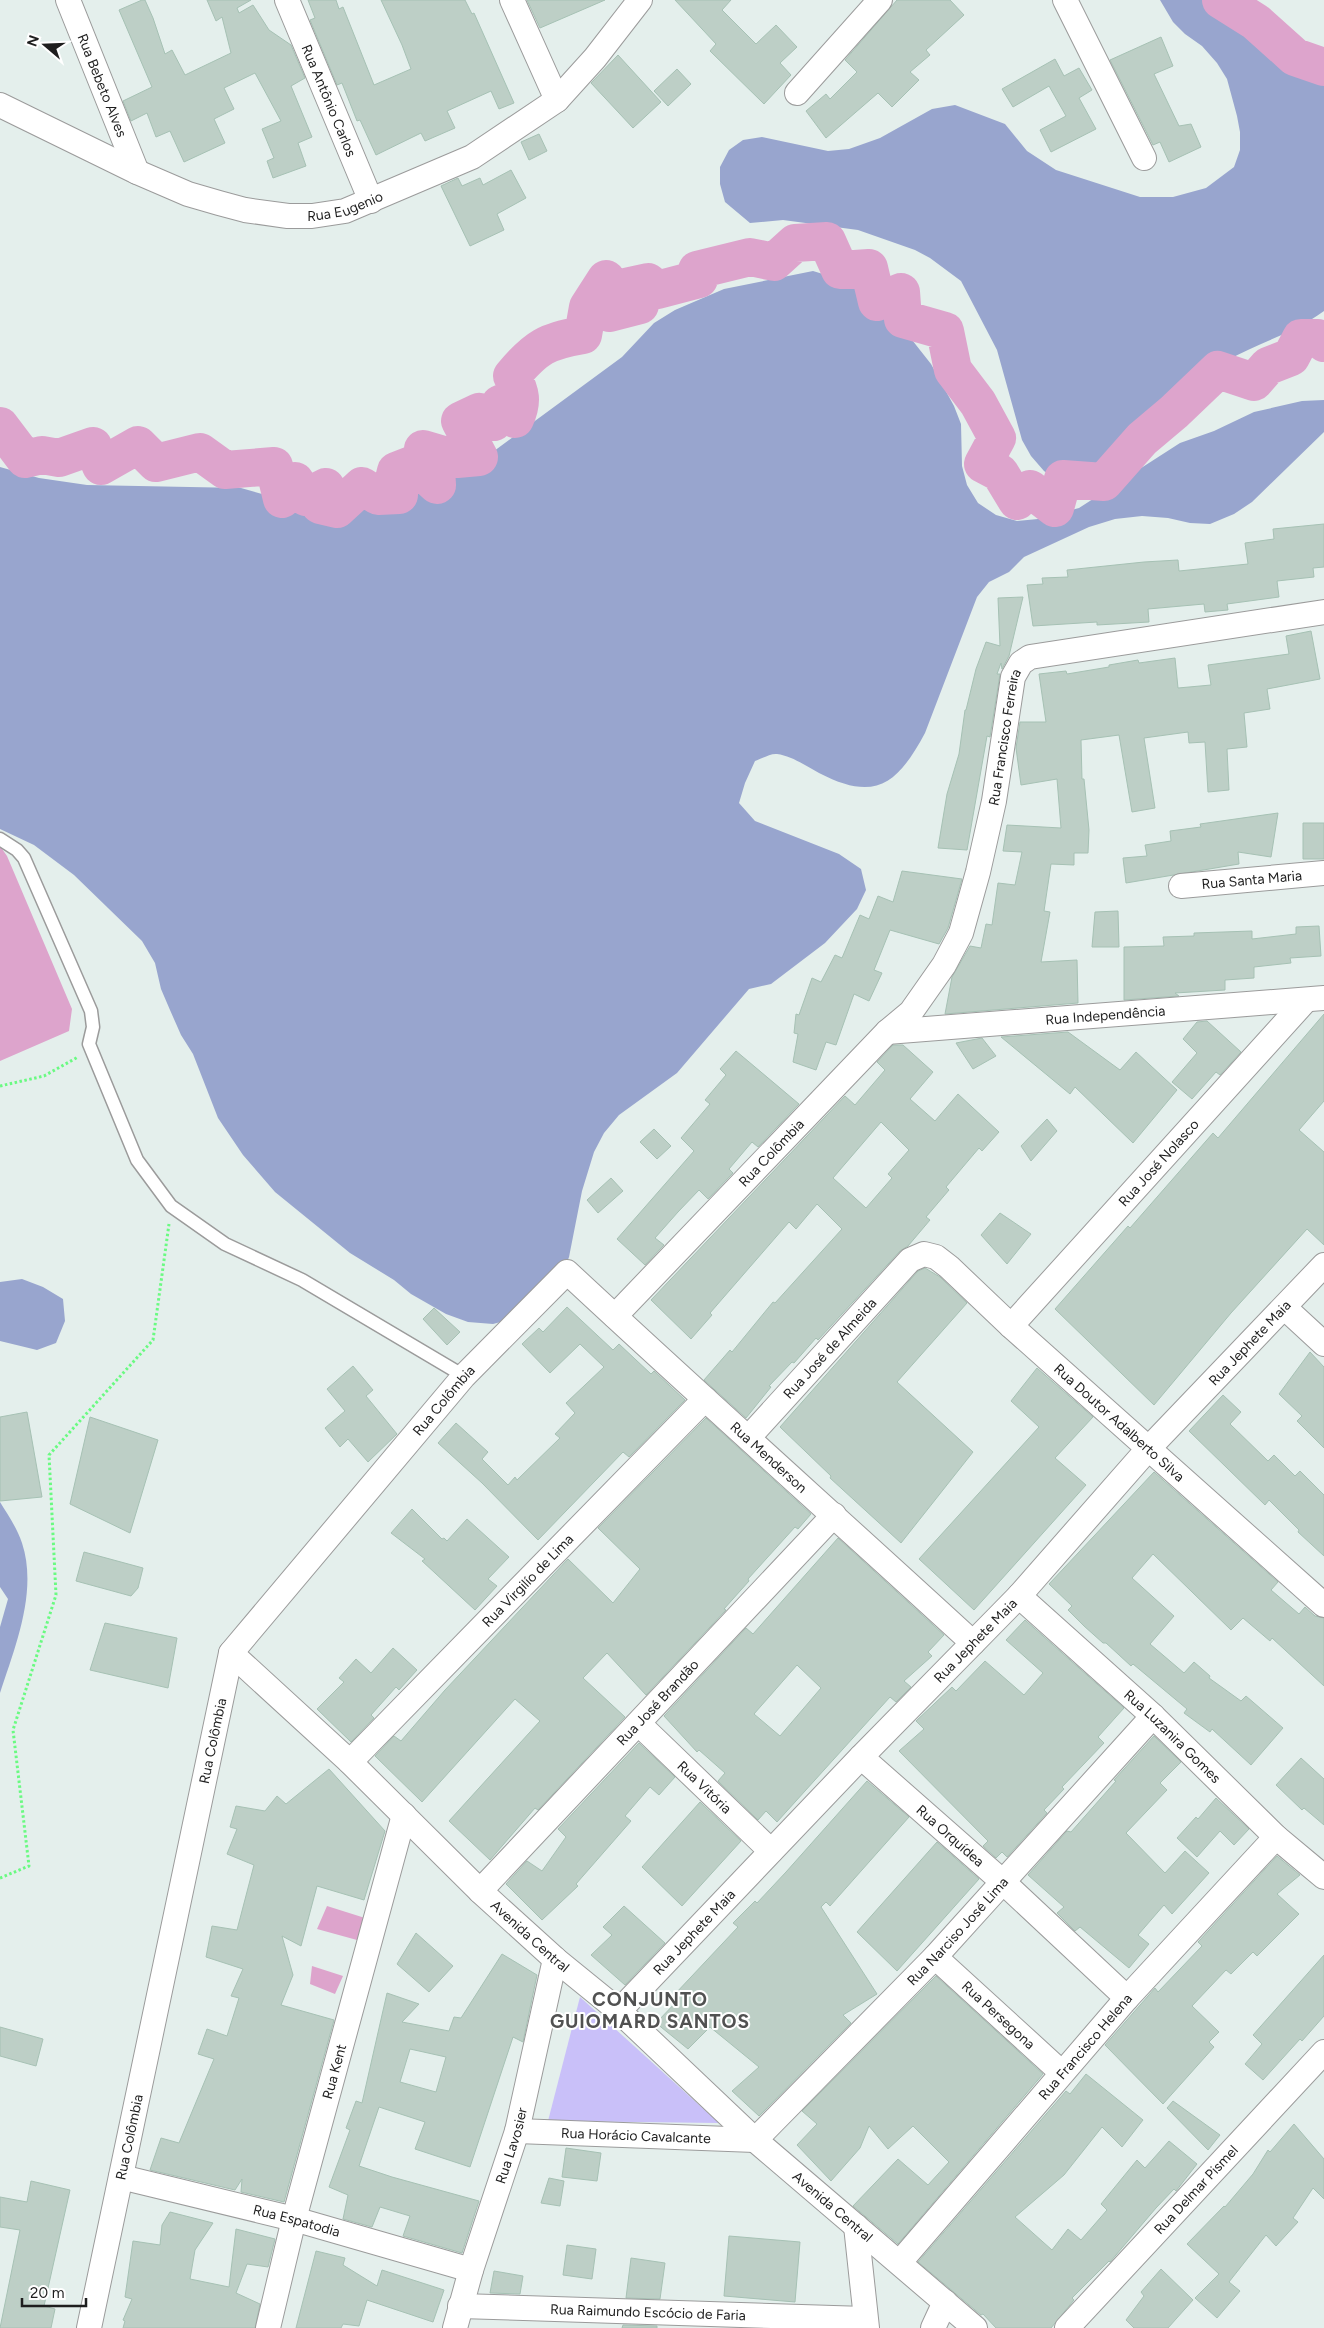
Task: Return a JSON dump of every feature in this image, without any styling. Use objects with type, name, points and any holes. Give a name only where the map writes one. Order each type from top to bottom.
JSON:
[{"type":"street","name":"Rua Bebeto Alves","points":[[68,0],[137,172]]},
{"type":"street","name":"Rua Antônio Carlos","points":[[287,0],[372,201]]},
{"type":"street","points":[[512,0],[557,100]]},
{"type":"street","name":"Rua Eugenio","points":[[0,106],[137,172],[204,199],[263,213],[312,216],[344,211],[372,201],[472,157],[557,100],[595,58],[640,0]]},
{"type":"street","points":[[796,94],[880,0]]},
{"type":"street","points":[[1065,0],[1144,158]]},
{"type":"street","name":"Rua Francisco Ferreira","points":[[887,1032],[911,1012],[944,965],[961,933],[978,872],[994,801],[1011,686],[1013,677],[1021,663],[1030,657],[1312,616],[1324,612]]},
{"type":"street","name":"Rua Santa Maria","points":[[1181,886],[1324,873]]},
{"type":"street","name":"Rua Independência","points":[[887,1032],[1315,999]]},
{"type":"street","name":"Rua José Nolasco","points":[[1011,1326],[1315,999]]},
{"type":"street","name":"Rua Colômbia","points":[[615,1316],[887,1032]]},
{"type":"street","name":"Rua Doutor Adalberto Silva","points":[[910,1260],[924,1254],[940,1260],[956,1273],[1011,1326],[1148,1450],[1324,1605]]},
{"type":"street","name":"Rua José de Almeida","points":[[749,1437],[910,1260]]},
{"type":"street","name":"Rua Jephete Maia","points":[[619,2011],[861,1757],[1019,1596],[1148,1450],[1324,1265]]},
{"type":"street","name":"Rua Colômbia","points":[[89,2328],[231,1653],[464,1376],[568,1272]]},
{"type":"street","name":"Rua Menderson","points":[[568,1272],[704,1399],[749,1437],[973,1643]]},
{"type":"street","points":[[1285,1308],[1324,1344]]},
{"type":"street","name":"Rua Virgilío de Lima","points":[[350,1762],[704,1399]]},
{"type":"street","name":"Rua José Brandão","points":[[480,1891],[834,1515]]},
{"type":"street","name":"Rua Luzanira Gomes","points":[[1019,1596],[1153,1716],[1276,1837],[1324,1876]]},
{"type":"street","name":"Avenida Central","points":[[231,1653],[350,1762],[480,1891],[555,1960],[619,2011],[755,2140],[975,2328]]},
{"type":"street","name":"Rua Narciso José Lima","points":[[755,2140],[935,1957],[1153,1716]]},
{"type":"street","name":"Rua Vitória","points":[[639,1724],[771,1851]]},
{"type":"street","name":"Rua Orquídea","points":[[861,1757],[1003,1882],[1127,1998]]},
{"type":"street","name":"Rua Kent","points":[[268,2328],[294,2220],[404,1814]]},
{"type":"street","name":"Rua Francisco Helena","points":[[900,2262],[1127,1998],[1276,1837]]},
{"type":"street","name":"Rua Persegona","points":[[935,1957],[1062,2073]]},
{"type":"street","name":"Rua Lavosier","points":[[458,2317],[471,2270],[517,2131],[555,1960]]},
{"type":"street","name":"Rua Delmar Pismel","points":[[1067,2328],[1324,2052]]},
{"type":"street","name":"Rua Horácio Cavalcante","points":[[517,2131],[755,2140]]},
{"type":"street","name":"Rua Espatodia","points":[[121,2177],[294,2220],[471,2270]]},
{"type":"street","points":[[856,2226],[866,2323]]},
{"type":"street","points":[[933,2328],[945,2302]]},
{"type":"street","name":"Rua Raimundo Escócio de Faria","points":[[458,2317],[866,2323]]},
{"type":"lane","points":[[0,839],[17,850],[24,858],[91,1011],[93,1027],[89,1044],[137,1160],[171,1206],[226,1244],[302,1280],[464,1376]]},
{"type":"path","points":[[0,1086],[44,1076],[76,1059],[89,1044]]},
{"type":"path","points":[[0,1878],[29,1866],[13,1730],[56,1595],[49,1454],[153,1340],[171,1206]]},
{"type":"shaded area","points":[[1160,0],[1245,0],[1292,33],[1303,44],[1324,51],[1324,311],[1300,326],[1238,354],[1206,373],[1149,417],[1079,482],[1060,482],[1044,471],[1031,456],[1022,440],[997,350],[961,281],[930,258],[915,250],[858,230],[783,220],[750,223],[725,202],[720,184],[720,167],[729,150],[743,140],[762,137],[828,151],[849,149],[880,138],[932,109],[955,105],[1005,124],[1027,151],[1056,170],[1140,197],[1173,197],[1206,188],[1234,167],[1240,150],[1240,132],[1237,116],[1227,79],[1217,63],[1202,46],[1185,34],[1173,22]]},
{"type":"shaded area","points":[[813,271],[836,278],[875,297],[890,312],[931,364],[954,406],[961,424],[962,466],[967,485],[978,503],[996,515],[1017,521],[1038,519],[1079,508],[1180,443],[1214,431],[1254,412],[1302,401],[1324,400],[1324,432],[1252,502],[1234,514],[1210,524],[1142,516],[1115,519],[1089,527],[1024,557],[1009,572],[989,582],[977,597],[925,733],[915,751],[904,765],[894,776],[882,783],[870,787],[838,782],[783,755],[769,755],[755,761],[745,783],[739,803],[755,821],[839,854],[861,869],[866,890],[857,909],[825,943],[771,984],[749,989],[677,1073],[619,1115],[604,1133],[594,1152],[582,1191],[569,1257],[562,1276],[512,1319],[493,1324],[468,1322],[446,1314],[411,1294],[394,1280],[350,1253],[275,1192],[243,1155],[218,1118],[193,1054],[181,1035],[161,989],[155,963],[142,941],[74,875],[34,845],[0,829],[0,467],[39,478],[87,485],[241,488],[308,507],[360,508],[382,506],[453,479],[471,468],[622,357],[654,323],[675,310],[724,289]]},
{"type":"shaded area","points":[[0,846],[7,856],[72,1009],[69,1031],[0,1061]]},
{"type":"shaded area","points":[[22,1279],[43,1287],[63,1299],[65,1321],[56,1343],[37,1350],[0,1341],[0,1282]]},
{"type":"shaded area","points":[[0,1502],[22,1543],[26,1561],[27,1580],[23,1619],[0,1693],[0,1627],[8,1599],[0,1587]]},
{"type":"shaded area","points":[[327,1906],[365,1918],[357,1940],[317,1929]]},
{"type":"shaded area","points":[[312,1966],[343,1976],[335,1994],[310,1984]]},
{"type":"shaded area","points":[[580,1997],[719,2123],[548,2121]]},
{"type":"building","points":[[145,0],[153,18],[165,54],[172,50],[185,75],[231,53],[222,17],[216,21],[207,0],[251,0],[237,8],[239,13],[253,5],[269,30],[291,45],[305,78],[291,86],[312,137],[298,143],[306,166],[273,178],[267,161],[274,158],[262,129],[281,121],[255,73],[224,88],[234,109],[214,119],[225,143],[184,162],[170,131],[156,137],[147,113],[131,121],[123,101],[152,87],[119,10]]},
{"type":"building","points":[[308,0],[336,0],[339,9],[343,7],[374,85],[411,69],[381,0],[465,0],[472,14],[474,13],[514,103],[499,109],[491,91],[447,111],[455,128],[425,141],[421,133],[376,155],[360,120],[357,121],[342,83],[337,85],[310,20],[315,18]]},
{"type":"building","points":[[527,0],[605,0],[540,28]]},
{"type":"building","points":[[675,0],[731,0],[722,10],[756,44],[776,25],[797,47],[780,63],[791,75],[764,104],[710,51],[716,44]]},
{"type":"building","points":[[897,0],[950,0],[964,15],[926,50],[930,55],[910,72],[919,80],[892,107],[878,93],[826,138],[806,111],[826,94],[830,99],[857,72],[845,60]]},
{"type":"building","points":[[1161,37],[1173,66],[1154,74],[1179,126],[1191,124],[1201,147],[1169,162],[1160,142],[1153,145],[1110,60]]},
{"type":"building","points":[[618,55],[661,102],[633,128],[591,83]]},
{"type":"building","points":[[1055,59],[1064,76],[1079,68],[1092,90],[1079,98],[1096,129],[1051,152],[1040,130],[1066,116],[1049,86],[1013,107],[1002,89]]},
{"type":"building","points":[[677,69],[691,84],[668,106],[654,91]]},
{"type":"building","points":[[539,134],[547,151],[529,160],[521,142]]},
{"type":"building","points":[[511,170],[526,198],[497,214],[504,230],[470,246],[441,186],[458,178],[462,186],[480,178],[483,185]]},
{"type":"building","points":[[1324,524],[1324,567],[1313,568],[1314,577],[1277,581],[1279,597],[1227,604],[1228,610],[1205,612],[1204,604],[1148,609],[1149,622],[1097,625],[1097,622],[1033,626],[1027,585],[1043,584],[1042,578],[1068,577],[1067,570],[1144,562],[1178,560],[1179,571],[1248,564],[1245,543],[1274,539],[1273,529]]},
{"type":"building","points":[[1023,597],[1009,656],[1002,669],[1001,663],[997,674],[1000,674],[990,737],[987,736],[967,850],[938,848],[947,794],[959,754],[965,710],[976,669],[986,642],[1000,646],[998,598]]},
{"type":"building","points":[[1311,631],[1320,679],[1267,689],[1270,709],[1244,713],[1247,747],[1227,749],[1229,790],[1208,792],[1205,742],[1189,743],[1188,732],[1144,738],[1155,808],[1132,812],[1119,735],[1081,740],[1082,779],[1084,779],[1089,830],[1088,853],[1074,853],[1074,865],[1051,864],[1044,911],[1050,912],[1041,962],[1077,960],[1078,1003],[945,1014],[952,977],[970,946],[981,948],[986,924],[992,925],[998,883],[1015,885],[1022,852],[1003,851],[1007,825],[1061,828],[1057,779],[1021,785],[1016,748],[1020,722],[1046,722],[1039,674],[1066,671],[1067,674],[1138,660],[1139,663],[1175,658],[1178,688],[1211,685],[1208,665],[1289,654],[1286,636]]},
{"type":"building","points":[[1278,813],[1271,857],[1238,852],[1239,864],[1126,883],[1123,858],[1147,856],[1145,845],[1171,841],[1170,831],[1201,827],[1200,824]]},
{"type":"building","points":[[1303,823],[1324,823],[1324,859],[1303,859]]},
{"type":"building","points":[[902,871],[962,879],[948,928],[939,944],[890,930],[874,970],[882,973],[869,1001],[854,994],[836,1045],[826,1042],[816,1070],[793,1062],[798,1034],[794,1033],[796,1014],[799,1015],[812,978],[821,982],[835,955],[842,958],[860,915],[869,919],[878,896],[893,902]]},
{"type":"building","points":[[1118,911],[1119,947],[1092,947],[1095,912]]},
{"type":"building","points":[[1319,926],[1321,956],[1290,958],[1291,963],[1254,967],[1254,978],[1225,980],[1225,990],[1175,993],[1179,996],[1124,1000],[1124,947],[1164,946],[1163,937],[1194,936],[1194,933],[1252,931],[1252,939],[1296,934],[1296,927]]},
{"type":"building","points":[[1324,1014],[1324,1101],[1299,1130],[1324,1152],[1324,1245],[1307,1229],[1231,1313],[1154,1405],[1055,1309],[1128,1226],[1130,1228],[1213,1133],[1218,1138]]},
{"type":"building","points":[[1207,1021],[1241,1052],[1220,1075],[1216,1072],[1192,1099],[1172,1082],[1197,1053],[1183,1039],[1197,1022]]},
{"type":"building","points":[[1068,1032],[1120,1070],[1136,1052],[1177,1090],[1133,1143],[1075,1087],[1070,1094],[1001,1037]]},
{"type":"building","points":[[982,1038],[996,1056],[973,1069],[956,1043]]},
{"type":"building","points":[[893,1045],[903,1045],[933,1072],[910,1099],[935,1121],[958,1094],[999,1132],[982,1151],[979,1148],[946,1187],[949,1190],[926,1217],[930,1220],[908,1246],[900,1251],[818,1340],[816,1338],[794,1363],[792,1362],[769,1386],[771,1387],[746,1418],[704,1380],[730,1350],[732,1352],[773,1302],[775,1303],[842,1229],[817,1204],[796,1229],[789,1222],[710,1313],[712,1315],[691,1339],[651,1300],[845,1096],[855,1105],[885,1070],[877,1062]],"holes":[[[881,1122],[909,1150],[888,1174],[892,1178],[866,1208],[833,1178]]]},
{"type":"building","points":[[736,1051],[799,1104],[758,1147],[752,1142],[729,1169],[733,1173],[708,1199],[699,1190],[655,1238],[664,1245],[645,1265],[617,1239],[694,1151],[681,1138],[710,1104],[705,1100],[726,1075],[720,1069]]},
{"type":"building","points":[[1047,1119],[1057,1131],[1031,1161],[1021,1146]]},
{"type":"building","points":[[654,1129],[671,1146],[657,1159],[640,1142]]},
{"type":"building","points":[[611,1178],[623,1191],[598,1213],[587,1200]]},
{"type":"building","points":[[1000,1213],[1031,1234],[1007,1264],[981,1235]]},
{"type":"building","points":[[925,1268],[940,1277],[967,1303],[897,1382],[973,1452],[901,1543],[830,1478],[831,1476],[780,1427],[918,1271]]},
{"type":"building","points":[[567,1307],[613,1350],[619,1344],[651,1374],[654,1371],[685,1400],[629,1457],[623,1452],[538,1540],[482,1483],[438,1443],[456,1423],[488,1452],[482,1459],[508,1485],[515,1477],[517,1480],[560,1438],[555,1434],[575,1413],[566,1403],[604,1367],[580,1344],[550,1373],[522,1344],[539,1328],[543,1332]]},
{"type":"building","points":[[434,1308],[460,1332],[447,1345],[423,1319]]},
{"type":"building","points":[[1310,1352],[1324,1367],[1324,1448],[1297,1421],[1302,1416],[1279,1394]]},
{"type":"building","points":[[353,1366],[373,1390],[366,1396],[397,1434],[368,1462],[348,1439],[340,1447],[325,1428],[345,1411],[327,1389]]},
{"type":"building","points":[[1037,1368],[1093,1417],[1055,1458],[1086,1485],[974,1610],[919,1559],[1039,1427],[1011,1401]]},
{"type":"building","points":[[1223,1395],[1241,1412],[1230,1424],[1268,1461],[1274,1455],[1295,1476],[1300,1471],[1324,1495],[1324,1556],[1298,1532],[1299,1530],[1269,1500],[1265,1505],[1189,1431]]},
{"type":"building","points":[[27,1412],[42,1497],[0,1501],[0,1417]]},
{"type":"building","points":[[90,1417],[158,1440],[130,1533],[70,1504]]},
{"type":"building","points":[[706,1418],[811,1514],[798,1529],[795,1527],[748,1579],[749,1581],[724,1609],[726,1610],[646,1695],[607,1653],[583,1678],[625,1717],[538,1810],[535,1808],[490,1860],[449,1821],[540,1721],[515,1699],[422,1802],[375,1756],[394,1736],[401,1741],[445,1690],[568,1559],[613,1603],[640,1569],[598,1528]]},
{"type":"building","points":[[1154,1472],[1278,1582],[1271,1590],[1299,1614],[1305,1607],[1315,1616],[1324,1618],[1324,1686],[1272,1638],[1270,1641],[1243,1618],[1231,1630],[1153,1554],[1132,1578],[1174,1616],[1150,1644],[1184,1673],[1194,1662],[1210,1676],[1209,1678],[1241,1701],[1246,1696],[1283,1728],[1251,1765],[1212,1729],[1210,1732],[1184,1713],[1187,1709],[1133,1664],[1131,1666],[1084,1626],[1068,1610],[1072,1606],[1049,1584]]},
{"type":"building","points":[[412,1509],[442,1539],[444,1538],[447,1541],[467,1519],[509,1557],[488,1579],[497,1586],[475,1610],[422,1561],[425,1559],[391,1533]]},
{"type":"building","points":[[838,1538],[944,1635],[928,1652],[932,1656],[904,1681],[911,1687],[896,1702],[890,1697],[777,1822],[766,1811],[758,1820],[718,1781],[725,1773],[699,1750],[697,1752],[664,1716],[746,1628],[753,1634]],"holes":[[[797,1665],[821,1688],[780,1736],[754,1714]]]},
{"type":"building","points":[[84,1552],[143,1568],[138,1588],[131,1596],[76,1581]]},
{"type":"building","points":[[1025,1620],[1124,1708],[1098,1737],[1104,1743],[1062,1787],[1064,1789],[1044,1810],[1047,1813],[1007,1857],[1002,1852],[996,1858],[983,1846],[988,1841],[899,1751],[924,1729],[916,1721],[952,1687],[956,1691],[985,1661],[1024,1695],[1043,1673],[1006,1640]]},
{"type":"building","points":[[105,1623],[177,1638],[168,1688],[90,1670]]},
{"type":"building","points":[[393,1648],[417,1670],[399,1690],[396,1687],[371,1715],[374,1718],[351,1742],[317,1709],[344,1682],[339,1678],[356,1659],[371,1673]]},
{"type":"building","points":[[1154,1736],[1181,1762],[1160,1783],[1167,1790],[1126,1833],[1165,1873],[1185,1851],[1209,1873],[1172,1914],[1164,1905],[1138,1935],[1149,1944],[1129,1968],[1080,1927],[1075,1931],[1057,1913],[1064,1907],[1028,1875],[1067,1831],[1071,1832]]},
{"type":"building","points":[[639,1743],[675,1777],[659,1795],[650,1787],[625,1816],[631,1821],[576,1884],[578,1886],[542,1920],[506,1884],[527,1861],[542,1871],[566,1837],[558,1829]]},
{"type":"building","points":[[1301,1758],[1324,1779],[1324,1825],[1304,1808],[1302,1810],[1276,1785]]},
{"type":"building","points":[[329,1769],[385,1831],[364,1900],[317,1886],[301,1946],[282,1936],[293,1975],[281,2005],[334,2020],[284,2202],[241,2192],[242,2179],[235,2190],[150,2170],[161,2138],[179,2143],[214,2059],[198,2054],[207,2029],[227,2036],[239,1998],[231,1996],[243,1969],[206,1957],[212,1926],[237,1930],[254,1865],[227,1854],[237,1829],[230,1827],[236,1806],[265,1811],[277,1796],[286,1804]]},
{"type":"building","points":[[867,1781],[909,1817],[830,1906],[826,1902],[821,1907],[877,1994],[843,2015],[851,2023],[759,2116],[732,2091],[759,2067],[710,2027],[688,2049],[656,2023],[680,1998],[675,1994],[738,1927],[733,1923],[755,1901],[757,1903]]},
{"type":"building","points":[[1216,1798],[1249,1829],[1234,1845],[1220,1831],[1197,1857],[1177,1838],[1196,1817],[1198,1819]]},
{"type":"building","points":[[700,1802],[741,1841],[682,1906],[642,1867]]},
{"type":"building","points":[[937,1842],[979,1879],[897,1971],[857,1932]]},
{"type":"building","points":[[1277,1856],[1300,1875],[1277,1894],[1299,1914],[1257,1956],[1253,1952],[1231,1974],[1226,1970],[1192,2006],[1219,2032],[1209,2042],[1214,2047],[1163,2104],[1105,2045],[1155,1988],[1158,1992],[1202,1946],[1198,1942]]},
{"type":"building","points":[[624,1906],[665,1943],[625,1985],[591,1955],[612,1935],[603,1927]]},
{"type":"building","points":[[416,1933],[453,1966],[429,1992],[397,1964]]},
{"type":"building","points":[[502,1954],[537,1975],[523,2042],[513,2037],[470,2167],[415,2149],[425,2122],[379,2107],[359,2166],[479,2201],[462,2253],[403,2236],[410,2216],[380,2207],[372,2227],[343,2219],[348,2195],[329,2187],[350,2130],[346,2128],[356,2101],[362,2103],[387,1993],[419,2004],[402,2022],[449,2031],[454,2017],[461,2018]],"holes":[[[410,2049],[446,2057],[436,2092],[400,2082]]]},
{"type":"building","points":[[1324,1955],[1324,2016],[1302,2041],[1300,2039],[1263,2080],[1245,2064],[1262,2044],[1253,2035]]},
{"type":"building","points":[[936,1976],[1043,2074],[898,2244],[853,2206],[898,2159],[928,2185],[949,2162],[913,2126],[888,2149],[869,2126],[860,2148],[831,2181],[797,2145],[817,2124],[802,2111]]},
{"type":"building","points":[[0,2027],[43,2039],[36,2066],[0,2056]]},
{"type":"building","points":[[1086,2074],[1143,2120],[1122,2147],[1102,2127],[1064,2175],[1015,2217],[1052,2250],[1068,2229],[1081,2240],[1107,2210],[1101,2204],[1137,2160],[1145,2168],[1169,2141],[1197,2164],[1176,2191],[1174,2189],[1156,2208],[1110,2262],[1072,2298],[1074,2300],[1051,2328],[996,2328],[983,2314],[981,2315],[918,2262],[1066,2091],[1070,2094]]},
{"type":"building","points":[[1173,2101],[1220,2135],[1208,2150],[1167,2108]]},
{"type":"building","points":[[1294,2124],[1324,2159],[1324,2199],[1313,2188],[1293,2218],[1298,2222],[1276,2246],[1266,2235],[1229,2282],[1240,2291],[1217,2318],[1195,2298],[1219,2274],[1187,2244],[1225,2207],[1253,2174],[1268,2150],[1270,2152]]},
{"type":"building","points":[[566,2148],[601,2153],[597,2181],[562,2177]]},
{"type":"building","points":[[549,2178],[564,2181],[560,2206],[541,2203]]},
{"type":"building","points":[[31,2181],[70,2190],[44,2306],[55,2309],[51,2328],[0,2328],[20,2230],[0,2227],[0,2197],[27,2202]]},
{"type":"building","points":[[170,2212],[213,2223],[195,2250],[190,2279],[229,2287],[236,2229],[275,2239],[268,2267],[247,2264],[236,2293],[260,2304],[255,2328],[123,2328],[125,2321],[123,2320],[132,2299],[125,2297],[133,2241],[160,2245],[162,2225]]},
{"type":"building","points":[[729,2236],[800,2242],[795,2302],[724,2296]]},
{"type":"building","points":[[567,2245],[596,2249],[592,2279],[563,2275]]},
{"type":"building","points":[[316,2251],[345,2258],[343,2265],[377,2286],[382,2270],[444,2290],[433,2322],[367,2300],[359,2326],[343,2324],[341,2328],[296,2328]]},
{"type":"building","points":[[631,2258],[665,2263],[660,2299],[626,2298]]},
{"type":"building","points":[[1161,2269],[1193,2300],[1168,2328],[1134,2328],[1126,2320],[1144,2296],[1141,2292]]},
{"type":"building","points":[[494,2271],[523,2276],[520,2294],[490,2293]]},
{"type":"building","points":[[623,2325],[657,2326],[657,2328],[622,2328]]},
{"type":"waterway","points":[[1221,0],[1256,22],[1295,57],[1324,67]]},
{"type":"waterway","points":[[0,426],[25,459],[42,455],[59,458],[93,446],[101,466],[138,445],[156,463],[200,452],[225,470],[274,466],[282,499],[295,481],[306,497],[326,487],[320,505],[337,509],[362,486],[378,496],[399,495],[393,483],[396,471],[414,464],[437,485],[436,469],[423,449],[457,459],[479,457],[460,421],[479,412],[494,422],[500,404],[515,419],[520,397],[512,376],[528,358],[543,347],[560,340],[583,335],[588,307],[606,279],[609,313],[640,305],[625,287],[648,282],[657,290],[699,279],[697,270],[750,257],[774,262],[795,243],[827,241],[840,270],[869,268],[877,302],[901,292],[903,319],[945,331],[953,370],[978,403],[997,438],[983,464],[1000,473],[1017,501],[1030,489],[1055,508],[1063,479],[1104,482],[1142,439],[1174,412],[1218,370],[1254,382],[1268,366],[1291,357],[1301,338],[1318,338],[1324,343]]},
{"type":"district","name":"CONJUNTO GUIOMARD SANTOS","points":[[650,2010]]}]
